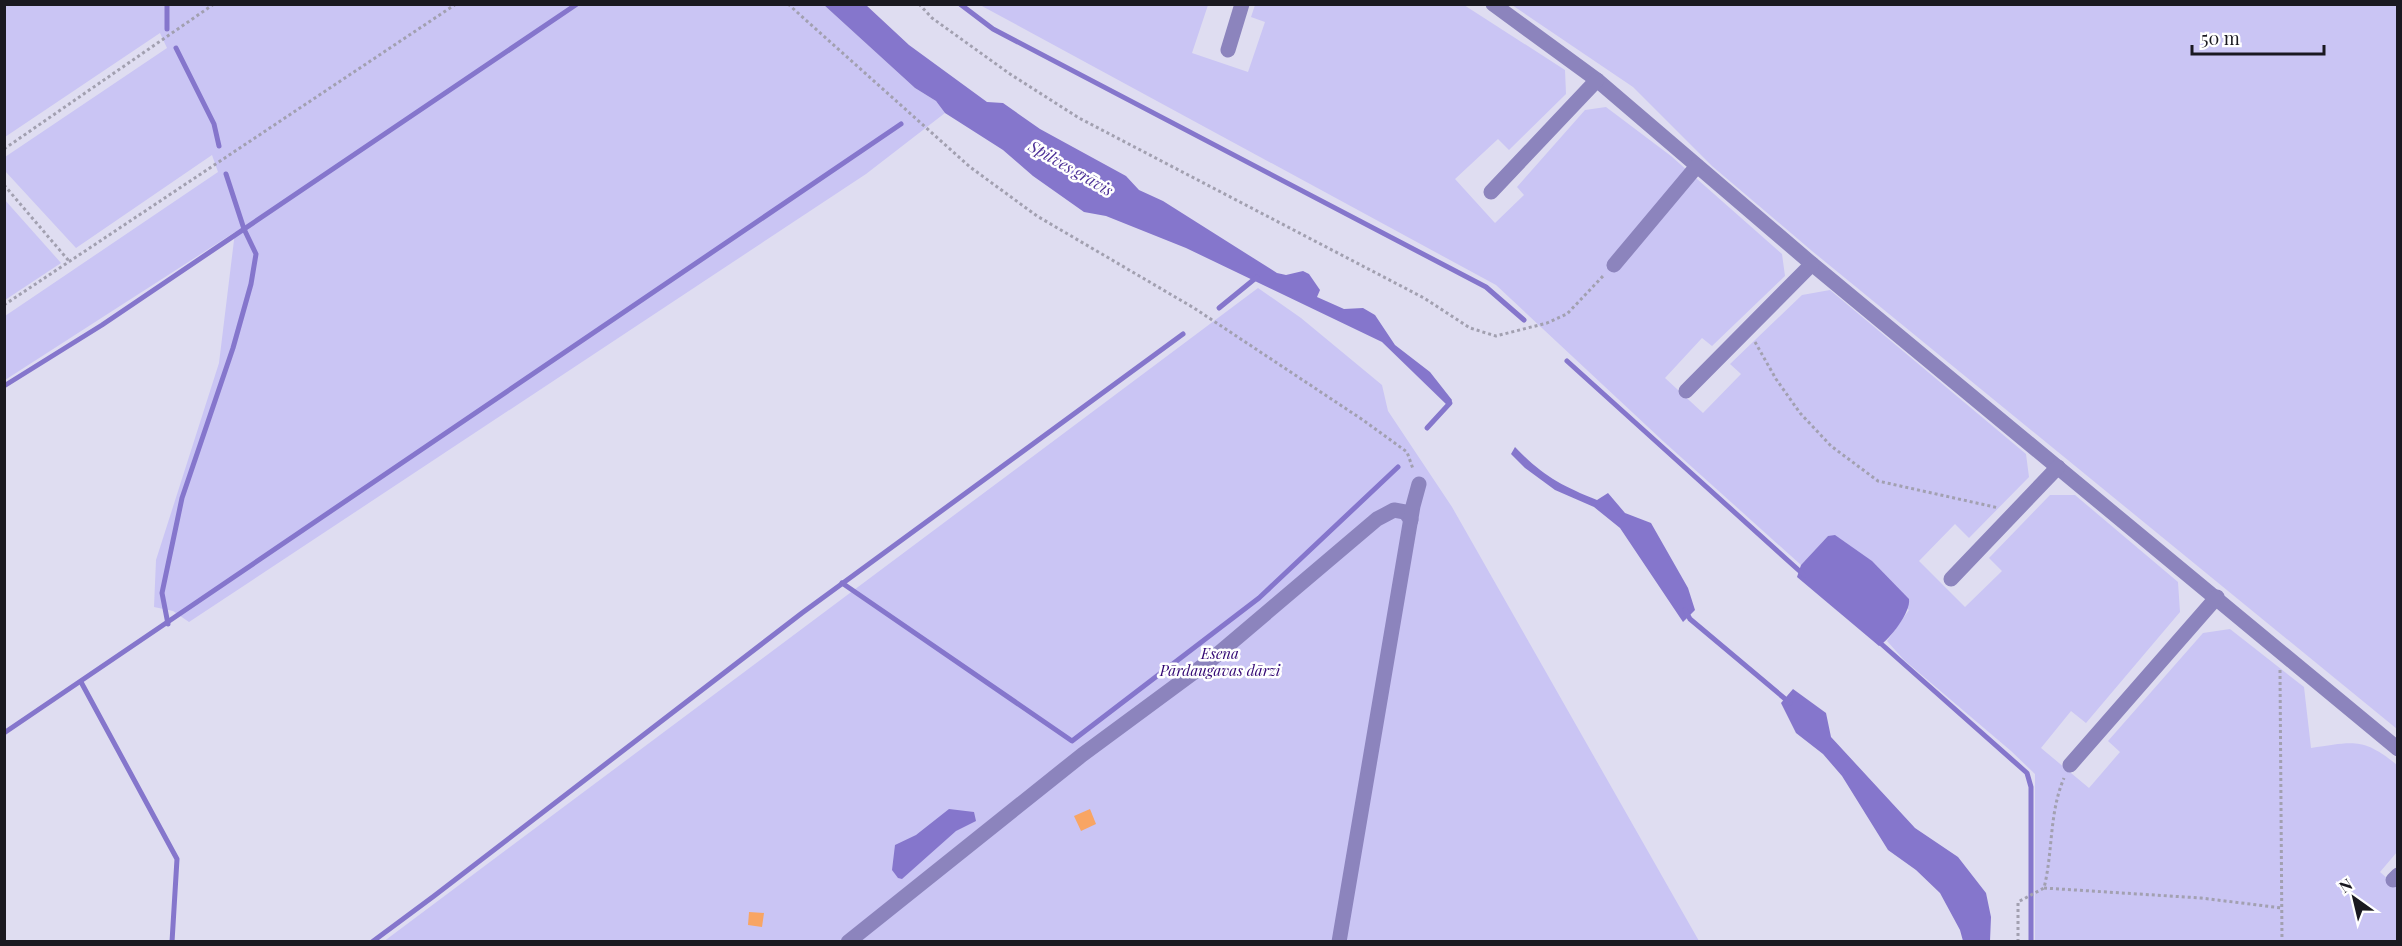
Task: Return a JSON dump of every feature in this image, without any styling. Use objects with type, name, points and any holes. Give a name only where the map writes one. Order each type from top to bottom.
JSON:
[{"type":"street","points":[[1228,50],[1242,4]]},
{"type":"street","points":[[1493,4],[1596,80],[1812,264],[2217,597],[2397,749]]},
{"type":"street","points":[[1491,192],[1596,80]]},
{"type":"street","points":[[1614,265],[1697,166]]},
{"type":"street","points":[[1686,391],[1812,264]]},
{"type":"street","points":[[1951,579],[2058,467]]},
{"type":"street","points":[[1339,942],[1419,484]]},
{"type":"street","points":[[848,942],[1082,755],[1212,659],[1377,519],[1394,510],[1404,512],[1411,520]]},
{"type":"street","points":[[2070,765],[2217,597]]},
{"type":"path","points":[[4,149],[214,4]]},
{"type":"path","points":[[4,305],[456,4]]},
{"type":"path","points":[[788,4],[970,167],[1037,216],[1194,308],[1363,420],[1407,452],[1419,484]]},
{"type":"path","points":[[919,4],[932,18],[1001,68],[1079,118],[1424,298],[1470,328],[1496,336],[1547,323],[1567,314],[1614,265]]},
{"type":"path","points":[[4,185],[69,261]]},
{"type":"path","points":[[1749,328],[1776,379],[1800,413],[1831,446],[1878,481],[1987,506],[2018,509]]},
{"type":"path","points":[[2278,648],[2282,942]]},
{"type":"path","points":[[2044,888],[2050,866],[2058,792],[2070,765]]},
{"type":"path","points":[[2018,942],[2018,902],[2044,888],[2201,898],[2282,908]]},
{"type":"green space","points":[[4,5],[824,5],[915,88],[936,101],[945,113],[866,174],[189,622],[173,611],[154,607],[156,560],[219,363],[235,232],[5,380],[5,316],[218,172],[212,155],[76,248],[5,171],[5,157],[167,48],[160,33],[5,137]]},
{"type":"green space","points":[[980,5],[1208,5],[1192,53],[1248,72],[1265,22],[1251,17],[1255,5],[1464,5],[1565,70],[1566,94],[1509,150],[1498,139],[1455,179],[1495,223],[1524,195],[1517,187],[1585,110],[1606,107],[1671,156],[1782,254],[1785,276],[1712,346],[1702,338],[1665,378],[1703,413],[1741,374],[1730,364],[1802,295],[1830,290],[2026,454],[2029,477],[1969,538],[1955,524],[1919,561],[1965,607],[2002,571],[1989,558],[2050,495],[2075,495],[2178,582],[2180,612],[2086,723],[2071,711],[2041,748],[2089,788],[2120,752],[2108,741],[2203,633],[2230,629],[2304,687],[2311,748],[2357,744],[2375,750],[2397,765],[2397,852],[2380,872],[2397,887],[2397,941],[2035,941],[2035,774],[1904,660],[1887,641],[1909,610],[1828,536],[1801,565],[1663,441],[1496,285]]},
{"type":"green space","points":[[1512,5],[2397,5],[2397,729],[1812,251],[1712,166],[1633,87]]},
{"type":"green space","points":[[4,199],[61,263],[5,300],[4,300]]},
{"type":"green space","name":"Esena Pārdaugavas dārzi","points":[[1258,288],[1301,318],[1382,385],[1388,411],[1452,507],[1699,941],[383,942]]},
{"type":"water","name":"Spilves grāvis","points":[[824,5],[866,5],[909,45],[987,102],[1003,103],[1040,129],[1126,176],[1139,190],[1163,201],[1277,273],[1286,275],[1303,271],[1309,274],[1320,290],[1317,297],[1344,309],[1363,308],[1375,315],[1395,345],[1430,372],[1452,400],[1448,406],[1382,342],[1186,248],[1106,216],[1084,212],[1033,176],[1003,150],[945,113],[936,101],[915,88]]},
{"type":"water","points":[[1515,447],[1543,473],[1562,484],[1597,500],[1608,493],[1625,513],[1651,523],[1688,588],[1695,610],[1683,622],[1620,528],[1594,507],[1555,490],[1525,468],[1511,454]]},
{"type":"water","points":[[1835,535],[1872,561],[1909,599],[1907,611],[1899,625],[1879,646],[1797,577],[1801,565],[1828,536]]},
{"type":"water","points":[[1793,689],[1826,713],[1831,737],[1915,828],[1958,857],[1986,893],[1991,917],[1990,941],[1963,941],[1960,930],[1940,893],[1916,870],[1888,850],[1842,776],[1823,754],[1796,733],[1781,703]]},
{"type":"water","points":[[949,809],[974,812],[976,821],[956,831],[902,879],[898,878],[892,870],[895,845],[916,835]]},
{"type":"building","points":[[1090,809],[1096,824],[1081,831],[1074,816]]},
{"type":"building","points":[[749,912],[764,913],[762,927],[748,925]]},
{"type":"waterway","points":[[167,4],[167,29]]},
{"type":"waterway","points":[[4,386],[102,325],[577,4]]},
{"type":"waterway","points":[[960,4],[993,29],[1486,287],[1524,320]]},
{"type":"waterway","points":[[176,48],[214,124],[219,146]]},
{"type":"waterway","points":[[4,733],[901,124]]},
{"type":"waterway","points":[[168,624],[162,593],[182,498],[233,348],[251,284],[256,254],[244,229],[226,174]]},
{"type":"waterway","points":[[1219,308],[1257,277]]},
{"type":"waterway","points":[[372,942],[802,613],[1183,334]]},
{"type":"waterway","points":[[1567,361],[1804,575]]},
{"type":"waterway","points":[[1427,428],[1450,403],[1449,401]]},
{"type":"waterway","points":[[842,583],[1072,741],[1259,598],[1398,467]]},
{"type":"waterway","points":[[1685,610],[1690,619],[1790,703]]},
{"type":"waterway","points":[[1878,641],[2027,773],[2031,787],[2031,942]]},
{"type":"waterway","points":[[81,682],[177,859],[172,942]]}]
